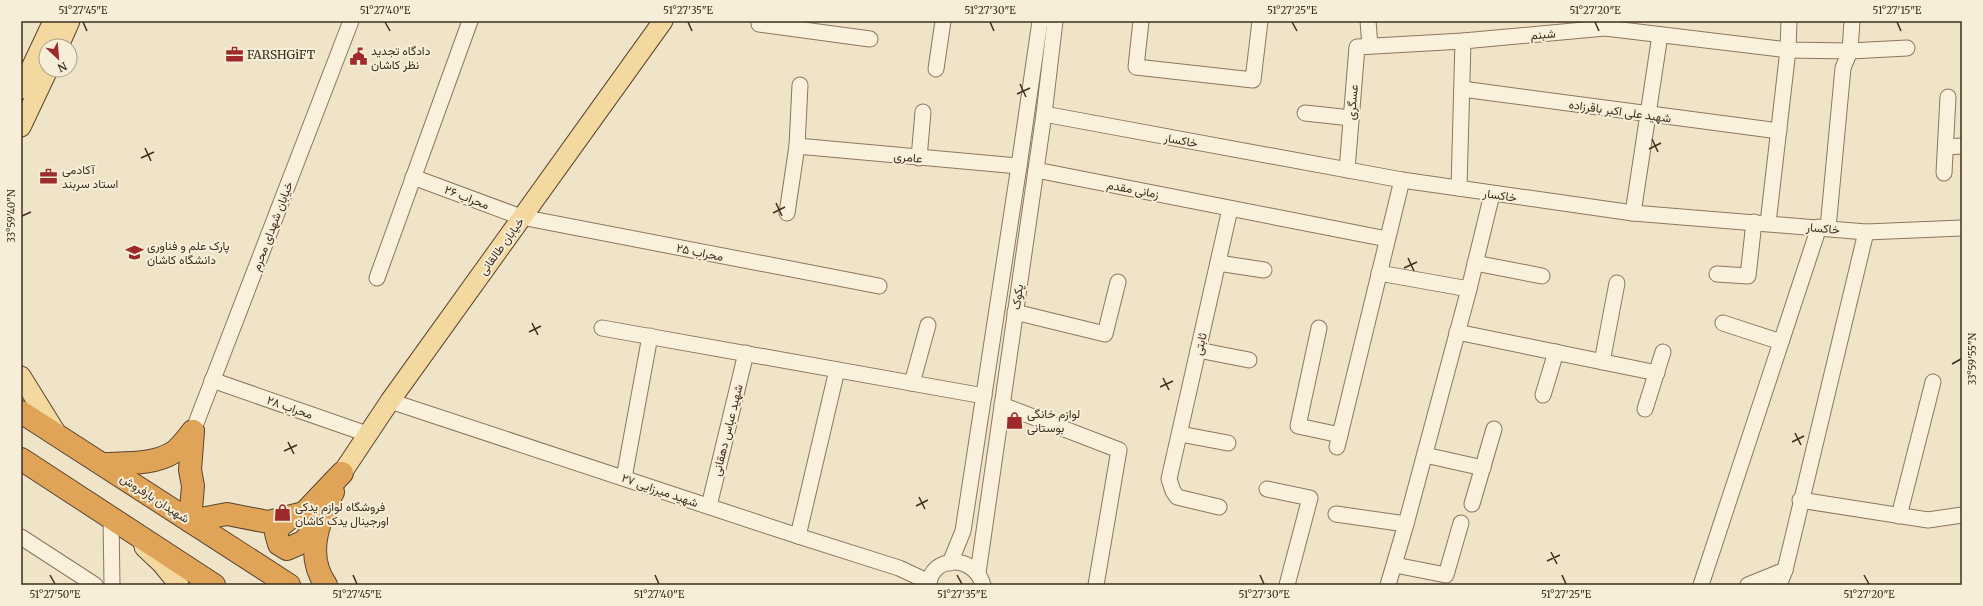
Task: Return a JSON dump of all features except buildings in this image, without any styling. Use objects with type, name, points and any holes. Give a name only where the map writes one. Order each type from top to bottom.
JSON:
[{"type":"highway","name":"شهیدان بارفروش","points":[[21,412],[289,585]]},
{"type":"highway","points":[[103,464],[152,460],[165,456],[175,451],[193,431]]},
{"type":"highway","points":[[193,431],[190,470],[193,486],[190,521],[227,514]]},
{"type":"highway","points":[[21,459],[214,585]]},
{"type":"highway","points":[[193,486],[209,504],[227,514],[268,522],[304,514],[342,473]]},
{"type":"highway","points":[[290,518],[281,525],[276,533],[279,544],[288,549],[303,542],[317,527],[342,473]]},
{"type":"highway","points":[[317,527],[315,555],[320,576],[326,585]]},
{"type":"main road","points":[[21,89],[54,21]]},
{"type":"main road","points":[[63,38],[70,21]]},
{"type":"main road","name":"خیابان طالقانی","points":[[342,473],[390,401],[663,21]]},
{"type":"main road","points":[[21,127],[44,78]]},
{"type":"main road","points":[[21,376],[57,434]]},
{"type":"main road","points":[[111,519],[161,563],[179,585]]},
{"type":"street","name":"خیابان شهدای محرم","points":[[193,431],[350,21]]},
{"type":"street","points":[[377,278],[470,21]]},
{"type":"street","points":[[759,21],[759,24],[870,39]]},
{"type":"street","points":[[936,69],[943,21]]},
{"type":"street","name":"پکوک","points":[[950,563],[963,531],[1011,222],[1040,21]]},
{"type":"street","name":"پکوک","points":[[980,579],[1002,405],[1044,114],[1055,21]]},
{"type":"street","points":[[1141,21],[1136,67],[1253,80],[1260,21]]},
{"type":"street","points":[[1368,21],[1370,46]]},
{"type":"street","points":[[1717,274],[1748,276],[1761,222],[1779,131],[1788,50],[1789,21]]},
{"type":"street","points":[[1701,585],[1781,342],[1823,228],[1843,68],[1850,50],[1852,21]]},
{"type":"street","name":"شبنم","points":[[1370,46],[1463,41],[1605,25],[1660,35],[1788,50],[1907,48]]},
{"type":"street","points":[[1633,213],[1660,35]]},
{"type":"street","points":[[1459,188],[1463,41]]},
{"type":"street","name":"عسگری","points":[[1347,170],[1350,118],[1357,47],[1370,46]]},
{"type":"street","points":[[787,213],[797,146],[800,85]]},
{"type":"street","name":"شهید علی اکبر باقرزاده","points":[[1462,90],[1779,131]]},
{"type":"street","points":[[1944,173],[1948,97]]},
{"type":"street","points":[[918,158],[923,112]]},
{"type":"street","points":[[1305,113],[1350,118]]},
{"type":"street","name":"خاکسار","points":[[1044,114],[1402,180],[1633,213],[1761,222],[1866,232],[1962,228]]},
{"type":"street","name":"عامری","points":[[797,146],[1019,166]]},
{"type":"street","points":[[1946,147],[1962,146]]},
{"type":"street","name":"زمانی مقدم","points":[[1036,170],[1387,239]]},
{"type":"street","name":"محراب ۲۶","points":[[413,177],[521,217]]},
{"type":"street","points":[[1319,328],[1298,426],[1339,441],[1402,180]]},
{"type":"street","points":[[1388,585],[1395,565],[1425,455],[1469,289],[1492,194]]},
{"type":"street","name":"ثابتی","points":[[1219,507],[1177,497],[1173,491],[1169,478],[1230,209]]},
{"type":"street","name":"محراب ۲۵","points":[[521,217],[880,286]]},
{"type":"street","points":[[1011,222],[1028,223]]},
{"type":"street","points":[[1779,585],[1785,570],[1800,500],[1866,232]]},
{"type":"street","points":[[1218,263],[1264,270]]},
{"type":"street","points":[[1475,263],[1542,276]]},
{"type":"street","points":[[1379,273],[1469,289]]},
{"type":"street","points":[[1015,312],[1104,334],[1118,282]]},
{"type":"street","points":[[1602,362],[1618,283]]},
{"type":"street","points":[[1723,323],[1781,342]]},
{"type":"street","points":[[912,383],[928,325]]},
{"type":"street","points":[[602,328],[984,396]]},
{"type":"street","points":[[1457,332],[1656,373]]},
{"type":"street","points":[[624,478],[650,336]]},
{"type":"street","points":[[1198,350],[1249,360]]},
{"type":"street","points":[[1543,396],[1556,352]]},
{"type":"street","points":[[1645,409],[1663,352]]},
{"type":"street","name":"شهید عباس دهقانی","points":[[708,506],[746,353]]},
{"type":"street","points":[[798,536],[837,370]]},
{"type":"street","name":"محراب ۲۸","points":[[212,380],[367,434]]},
{"type":"street","points":[[1899,516],[1933,382]]},
{"type":"street","name":"شهید میرزایی ۲۷","points":[[390,401],[899,568],[929,583]]},
{"type":"street","points":[[1002,405],[1119,450],[1096,585]]},
{"type":"street","points":[[1472,504],[1494,429]]},
{"type":"street","points":[[1180,434],[1228,443]]},
{"type":"street","points":[[1425,455],[1483,468]]},
{"type":"street","points":[[1267,489],[1310,498],[1287,585]]},
{"type":"street","points":[[1800,500],[1928,520],[1962,515]]},
{"type":"street","points":[[1336,514],[1406,524]]},
{"type":"street","points":[[111,519],[112,585]]},
{"type":"street","points":[[1395,565],[1446,575],[1461,523]]},
{"type":"street","points":[[21,537],[95,585]]},
{"type":"street","points":[[929,583],[934,571],[944,564],[957,561],[968,564],[980,579]]},
{"type":"street","points":[[1748,585],[1785,570]]},
{"type":"place","name":"FARSHGiFT","points":[[234,54]]},
{"type":"place","name":"دادگاه تجدید نظر کاشان","points":[[358,57]]},
{"type":"place","name":"آکادمی استاد سربند","points":[[49,176]]},
{"type":"place","name":"پارک علم و فناوری دانشگاه کاشان","points":[[134,252]]},
{"type":"place","name":"لوازم خانگی بوستانی","points":[[1014,420]]},
{"type":"place","name":"فروشگاه لوازم یدکی اورجینال یدک کاشان","points":[[282,513]]}]
